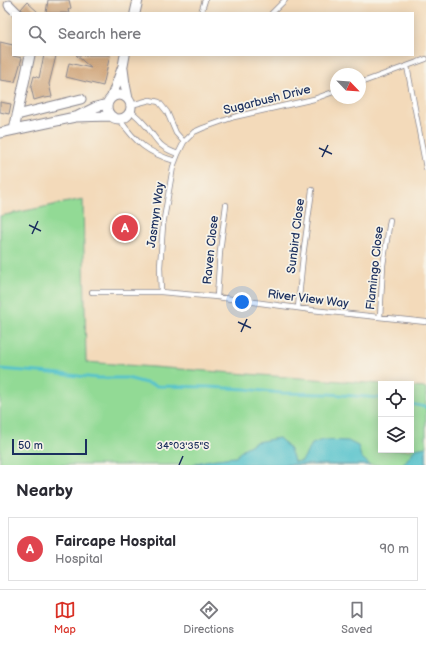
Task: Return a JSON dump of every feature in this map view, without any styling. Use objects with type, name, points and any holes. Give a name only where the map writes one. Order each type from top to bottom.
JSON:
[{"type":"street","points":[[135,12],[138,0]]},
{"type":"street","points":[[9,5],[15,12]]},
{"type":"street","points":[[14,130],[30,56]]},
{"type":"street","points":[[110,116],[107,110],[107,104],[112,96],[126,56]]},
{"type":"street","points":[[0,133],[75,117],[110,116],[120,120],[125,118],[129,115],[130,105],[125,84],[123,66]]},
{"type":"street","points":[[112,96],[123,95],[130,105]]},
{"type":"street","points":[[17,115],[81,99]]},
{"type":"street","points":[[75,117],[96,107],[107,104]]},
{"type":"lane","points":[[201,12],[204,0]]},
{"type":"lane","points":[[273,12],[285,0]]},
{"type":"lane","points":[[366,81],[426,59]]},
{"type":"lane","points":[[407,66],[426,168]]},
{"type":"lane","name":"Sugarbush Drive","points":[[184,142],[194,132],[234,116],[314,99],[330,93]]},
{"type":"lane","points":[[178,154],[168,151],[162,147],[130,105],[150,100],[159,102],[167,112],[176,133],[184,142]]},
{"type":"lane","points":[[120,120],[134,139],[145,148],[164,158],[175,161]]},
{"type":"lane","name":"Jasmyn Way","points":[[161,292],[163,225],[170,180],[175,161],[184,142]]},
{"type":"lane","name":"Sunbird Close","points":[[298,308],[312,190]]},
{"type":"lane","name":"Raven Close","points":[[217,297],[220,251],[226,205]]},
{"type":"lane","name":"Flamingo Close","points":[[380,317],[383,265],[390,220]]},
{"type":"lane","name":"River View Way","points":[[92,292],[161,292],[217,297],[298,308],[426,322]]},
{"type":"green space","points":[[83,199],[86,362],[378,384],[378,453],[414,453],[414,387],[426,388],[426,465],[0,465],[0,216]]},
{"type":"water","points":[[279,438],[289,449],[294,462],[302,461],[312,444],[322,440],[348,441],[358,446],[361,457],[370,465],[193,464],[214,459],[236,457],[243,449],[256,442]]},
{"type":"water","points":[[426,447],[426,465],[403,465],[412,453],[414,453],[415,449]]},
{"type":"building","points":[[48,0],[69,0],[71,8],[68,10],[69,12],[46,12]]},
{"type":"building","points":[[27,2],[38,12],[25,12],[21,9]]},
{"type":"building","points":[[0,42],[12,45],[12,56],[22,58],[15,82],[0,80]]},
{"type":"building","points":[[44,56],[56,56],[49,84],[52,97],[44,97],[34,100],[31,87],[34,76],[39,78]]},
{"type":"building","points":[[77,56],[110,56],[103,86],[66,77],[69,63],[91,68]]},
{"type":"building","points":[[0,102],[11,104],[9,114],[0,112]]},
{"type":"waterway","points":[[0,369],[97,378],[127,378],[157,386],[246,389],[281,393],[329,394],[378,398]]},
{"type":"waterway","points":[[414,405],[426,407]]},
{"type":"place","name":"Faircape Hospital","points":[[125,228]]}]
